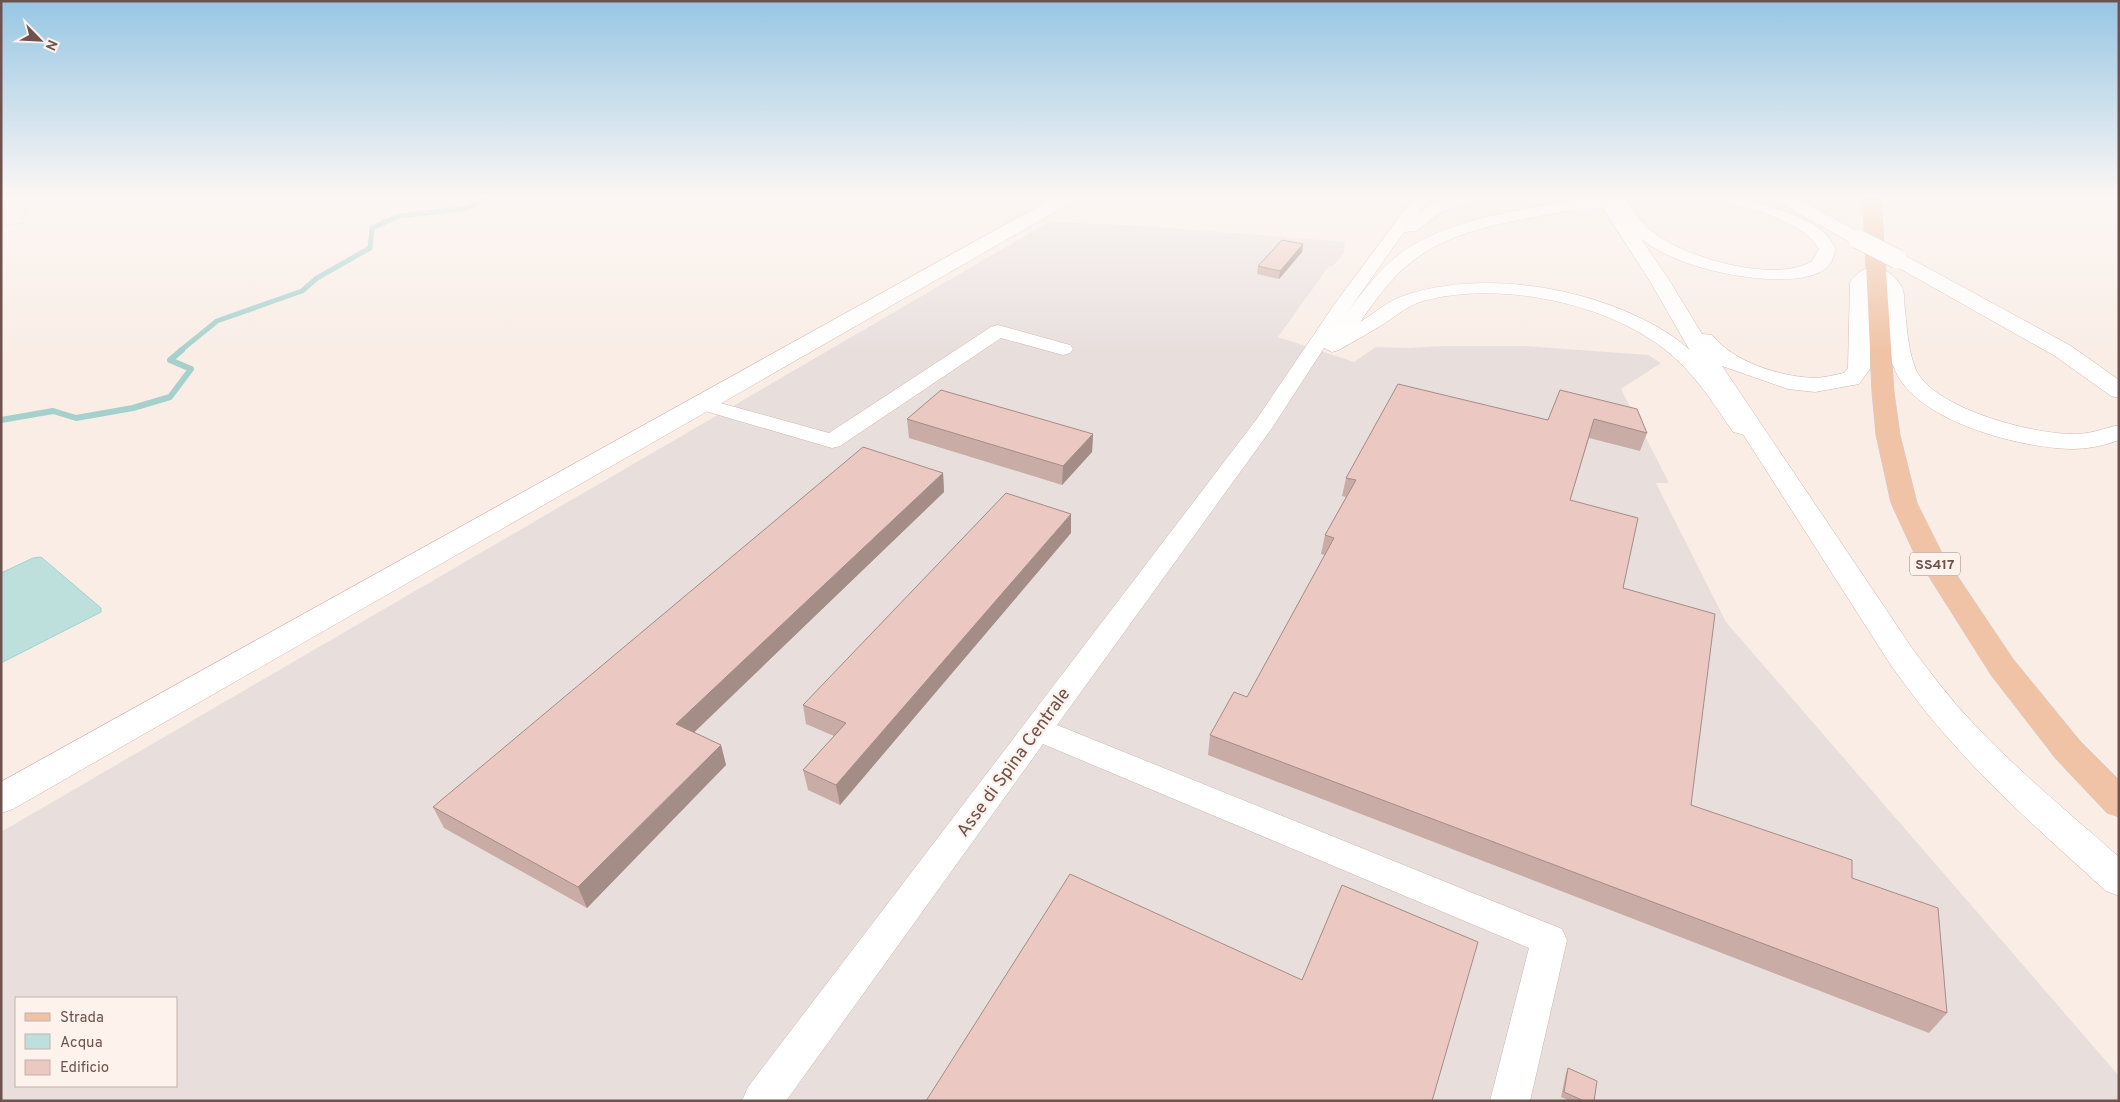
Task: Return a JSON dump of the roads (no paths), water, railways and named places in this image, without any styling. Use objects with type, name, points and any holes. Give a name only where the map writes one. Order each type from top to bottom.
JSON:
[{"type":"main road","points":[[1,799],[977,248]]},
{"type":"main road","points":[[1639,248],[1704,356],[1903,659],[1934,700],[1968,739],[2029,800],[2119,880]]},
{"type":"main road","points":[[1868,248],[1886,266],[2064,351],[2116,390]]},
{"type":"main road","name":"SS417","points":[[1882,248],[1886,266],[1888,435],[1904,503],[1928,554],[2002,667],[2068,750],[2119,803]]},
{"type":"main road","points":[[1661,283],[1715,353],[1735,365],[1755,373],[1788,382],[1815,385],[1851,379],[1859,369],[1860,282],[1886,266]]},
{"type":"main road","points":[[1886,266],[1893,288],[1902,363],[1910,379],[1923,392],[1962,415],[1984,424],[2044,439],[2073,442],[2114,436],[2119,432]]},
{"type":"street","points":[[1264,423],[1382,248]]},
{"type":"street","points":[[1264,423],[1332,346],[1391,271],[1419,248]]},
{"type":"street","points":[[1669,248],[1720,268],[1765,274],[1790,274],[1806,271],[1824,260],[1827,252],[1826,248]]},
{"type":"street","points":[[1332,346],[1398,304],[1421,296],[1448,290],[1491,289],[1532,293],[1564,298],[1607,311],[1648,330],[1682,355],[1732,413],[1756,450],[1813,522]]},
{"type":"street","points":[[702,404],[832,440],[998,331],[1063,349]]},
{"type":"street","name":"Asse di Spina Centrale","points":[[762,1101],[1264,423]]},
{"type":"street","points":[[1037,729],[1549,940],[1510,1101]]},
{"type":"water","points":[[41,557],[101,608],[101,612],[1,663],[1,573],[33,558]]},
{"type":"waterway","points":[[180,351],[217,321],[302,291],[317,278],[369,248]]},
{"type":"waterway","points":[[1,420],[53,411],[76,418],[133,408],[170,397],[191,369],[170,360],[182,350]]}]
